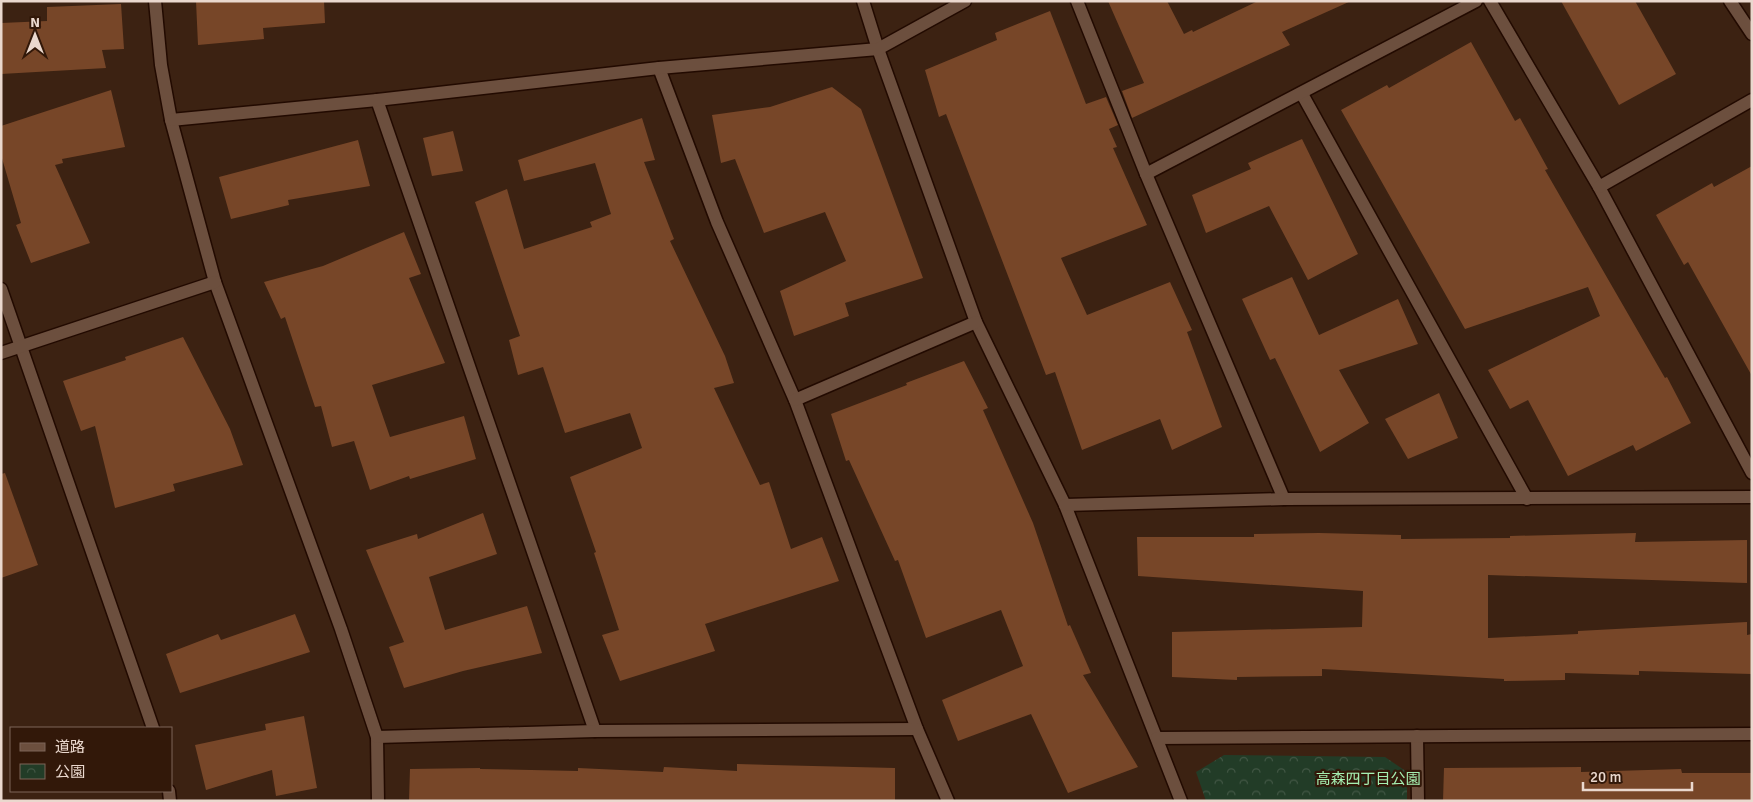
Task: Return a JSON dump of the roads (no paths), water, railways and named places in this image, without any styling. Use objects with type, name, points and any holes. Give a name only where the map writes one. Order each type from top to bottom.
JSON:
[{"type":"street","points":[[155,1],[161,65],[171,120],[215,282],[341,629],[377,737],[378,801]]},
{"type":"street","points":[[863,1],[878,50],[976,322],[1065,505],[1182,801]]},
{"type":"street","points":[[171,120],[377,100],[659,68],[878,50],[965,1]]},
{"type":"street","points":[[1077,1],[1146,174],[1284,499]]},
{"type":"street","points":[[1146,174],[1302,94],[1476,1]]},
{"type":"street","points":[[1490,1],[1600,187],[1752,474]]},
{"type":"street","points":[[1730,1],[1752,34]]},
{"type":"street","points":[[659,68],[717,222],[794,400],[917,728],[948,801]]},
{"type":"street","points":[[1302,94],[1527,499]]},
{"type":"street","points":[[377,100],[594,731]]},
{"type":"street","points":[[1600,187],[1752,100]]},
{"type":"street","points":[[1,353],[215,282]]},
{"type":"street","points":[[1,289],[153,727]]},
{"type":"street","points":[[794,400],[976,322]]},
{"type":"street","points":[[1065,505],[1284,499],[1752,497]]},
{"type":"street","points":[[377,737],[594,731],[917,728]]},
{"type":"street","points":[[1158,738],[1752,734]]},
{"type":"street","points":[[1417,736],[1418,801]]},
{"type":"park label","name":"高森四丁目公園","points":[[1368,779]]}]
